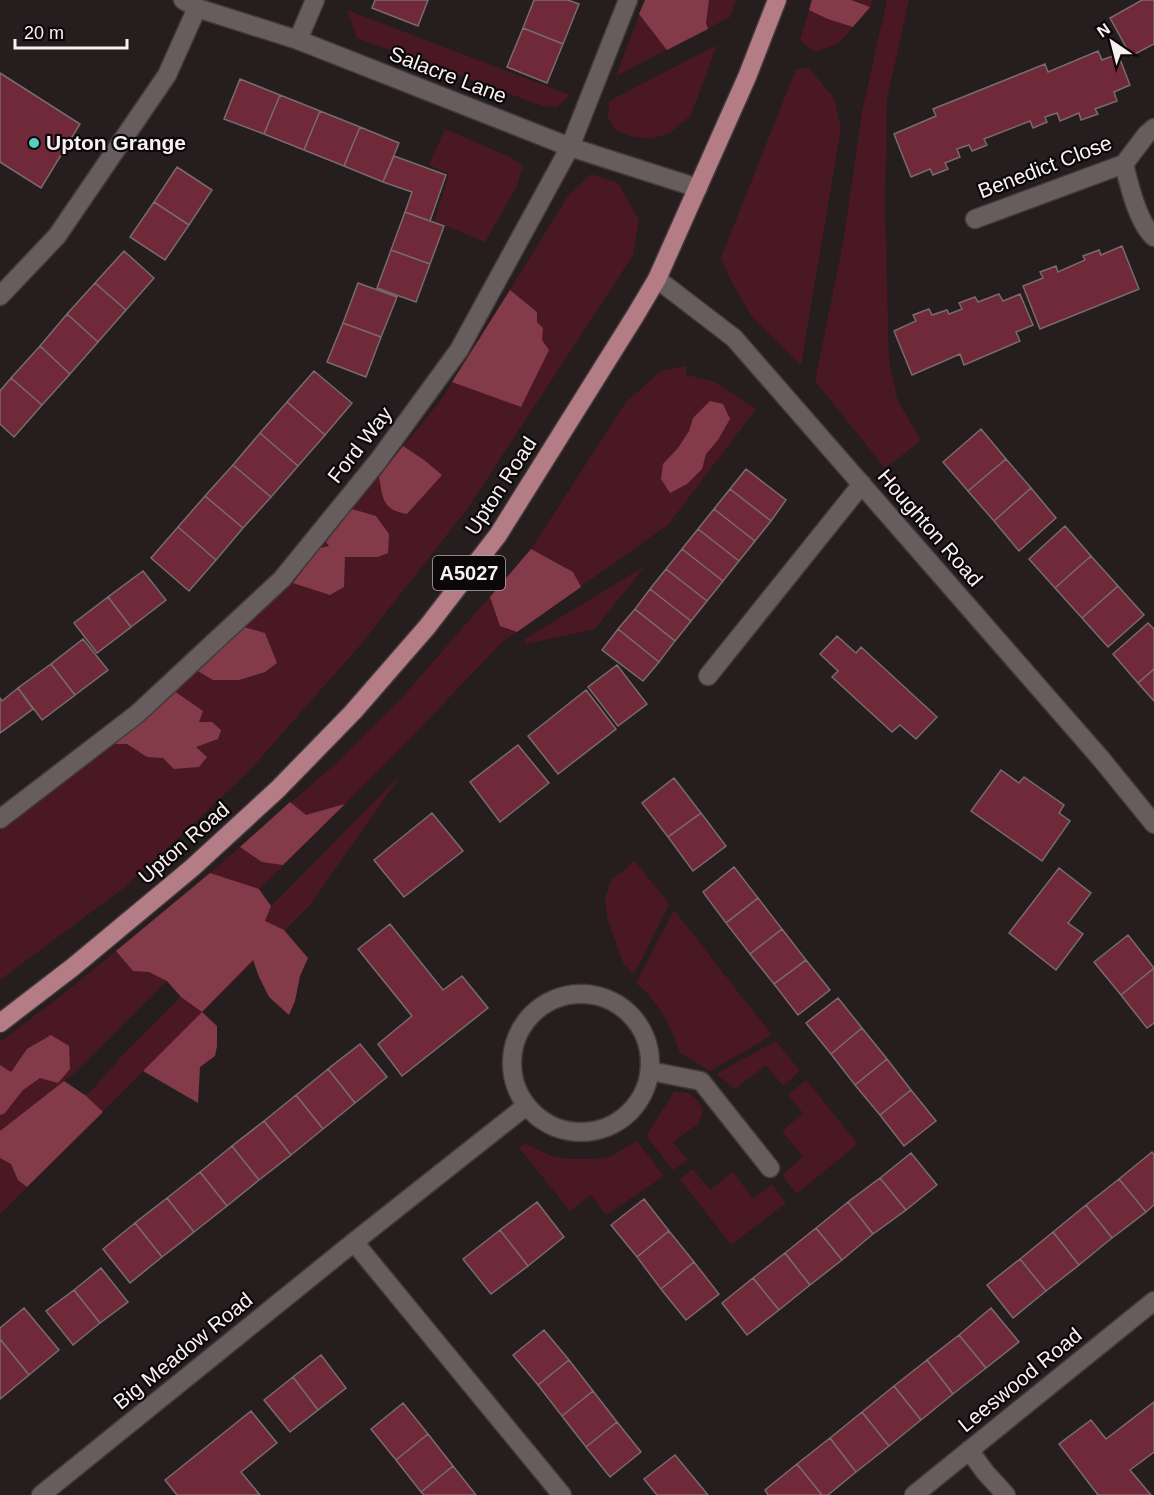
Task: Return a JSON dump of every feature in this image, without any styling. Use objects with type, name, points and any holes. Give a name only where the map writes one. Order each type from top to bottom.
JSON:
[{"type":"main road","name":"Upton Road","points":[[0,1023],[73,967],[192,868],[278,789],[368,695],[427,627],[498,535],[657,279],[751,69],[777,0]]},
{"type":"street","points":[[298,40],[315,0]]},
{"type":"street","name":"Ford Way","points":[[0,819],[138,714],[282,579],[378,461],[459,350],[570,147],[628,0]]},
{"type":"street","points":[[0,296],[57,236],[167,75],[190,4]]},
{"type":"street","name":"Salacre Lane","points":[[190,4],[298,40],[570,147],[698,188]]},
{"type":"street","name":"Benedict Close","points":[[975,219],[1124,164],[1154,128]]},
{"type":"street","points":[[1124,164],[1133,201],[1149,233],[1154,237]]},
{"type":"street","name":"Houghton Road","points":[[657,279],[734,338],[1102,760],[1154,824]]},
{"type":"street","points":[[708,676],[862,484]]},
{"type":"street","points":[[590,994],[615,1002],[636,1020],[648,1045],[650,1071],[642,1096],[624,1118],[598,1130],[573,1132],[550,1125],[526,1106],[514,1082],[512,1054],[519,1031],[538,1008],[563,996],[590,994]]},
{"type":"street","points":[[650,1071],[701,1081],[770,1168]]},
{"type":"street","name":"Big Meadow Road","points":[[41,1495],[526,1106]]},
{"type":"street","points":[[354,1242],[561,1495]]},
{"type":"street","name":"Leeswood Road","points":[[914,1495],[1154,1301]]},
{"type":"street","points":[[969,1450],[1006,1495]]},
{"type":"shaded area","points":[[645,0],[736,0],[730,17],[616,76]]},
{"type":"shaded area","points":[[645,0],[709,0],[706,23],[708,29],[667,50],[639,14]]},
{"type":"shaded area","points":[[812,0],[872,0],[871,7],[839,43],[815,52],[800,40]]},
{"type":"shaded area","points":[[812,0],[851,0],[870,7],[853,27],[809,10]]},
{"type":"shaded area","points":[[887,0],[909,0],[887,99],[885,205],[889,362],[898,401],[921,441],[885,468],[815,381],[844,238],[862,112]]},
{"type":"shaded area","points":[[347,10],[570,95],[557,107],[543,106],[357,38]]},
{"type":"shaded area","points":[[717,45],[691,115],[670,133],[650,139],[617,131],[608,119],[609,101]]},
{"type":"shaded area","points":[[809,68],[834,98],[841,128],[801,365],[752,317],[730,279],[721,258],[796,69]]},
{"type":"shaded area","points":[[445,129],[510,157],[523,166],[517,186],[485,242],[434,221],[449,174],[429,165]]},
{"type":"shaded area","points":[[591,174],[618,183],[639,220],[633,255],[468,508],[362,643],[250,770],[125,887],[0,980],[0,831],[115,744],[293,583],[443,397],[568,196]]},
{"type":"shaded area","points":[[510,290],[537,312],[537,322],[543,328],[542,340],[549,350],[521,407],[452,382]]},
{"type":"shaded area","points":[[686,366],[686,375],[713,381],[756,409],[668,525],[502,642],[406,743],[72,1075],[0,1131],[0,1042],[71,988],[210,873],[333,766],[400,700],[531,549],[626,402],[661,371]]},
{"type":"shaded area","points":[[710,401],[723,404],[730,419],[718,440],[706,454],[702,469],[687,484],[670,493],[661,479],[663,464],[678,448],[689,431],[693,418]]},
{"type":"shaded area","points":[[403,446],[442,475],[407,514],[388,506],[383,497],[379,477]]},
{"type":"shaded area","points":[[352,509],[376,516],[389,534],[388,553],[378,557],[345,557],[344,587],[330,595],[293,583],[320,548],[329,546],[326,542]]},
{"type":"shaded area","points":[[531,549],[573,572],[581,587],[517,632],[500,626],[490,597]]},
{"type":"shaded area","points":[[645,566],[595,629],[525,644],[525,639]]},
{"type":"shaded area","points":[[244,627],[265,633],[277,663],[265,672],[239,680],[213,680],[196,670]]},
{"type":"shaded area","points":[[174,690],[203,711],[199,722],[212,722],[221,730],[218,739],[196,747],[207,757],[199,767],[174,769],[163,758],[147,757],[127,744],[115,744]]},
{"type":"shaded area","points":[[401,775],[310,905],[0,1214],[0,1156],[91,1091],[122,1056]]},
{"type":"shaded area","points":[[290,802],[306,815],[345,804],[283,865],[262,862],[240,847]]},
{"type":"shaded area","points":[[635,861],[669,904],[634,974],[624,965],[607,917],[605,899],[611,880]]},
{"type":"shaded area","points":[[210,873],[259,889],[271,906],[265,921],[284,930],[308,958],[300,976],[295,1001],[289,1015],[269,997],[253,960],[202,1012],[181,997],[167,981],[149,972],[133,971],[116,951]]},
{"type":"shaded area","points":[[674,910],[772,1035],[710,1071],[680,1053],[663,1015],[636,983]]},
{"type":"shaded area","points":[[202,1012],[217,1026],[217,1046],[215,1056],[200,1067],[198,1103],[143,1071]]},
{"type":"shaded area","points":[[51,1035],[69,1046],[70,1069],[58,1083],[40,1078],[23,1090],[4,1114],[0,1115],[0,1065],[11,1072],[27,1049]]},
{"type":"shaded area","points":[[776,1041],[800,1071],[783,1086],[766,1065],[735,1089],[716,1074]]},
{"type":"shaded area","points":[[806,1080],[858,1144],[796,1194],[782,1175],[803,1157],[782,1131],[803,1113],[788,1095]]},
{"type":"shaded area","points":[[64,1081],[85,1095],[103,1112],[27,1187],[18,1180],[11,1164],[0,1158],[0,1131]]},
{"type":"shaded area","points":[[674,1092],[691,1095],[703,1109],[699,1123],[673,1142],[688,1160],[673,1170],[646,1136]]},
{"type":"shaded area","points":[[637,1141],[664,1176],[606,1215],[591,1195],[570,1211],[519,1148],[526,1144],[551,1156],[594,1159],[612,1156]]},
{"type":"shaded area","points":[[693,1169],[710,1190],[733,1172],[753,1199],[772,1184],[786,1203],[731,1245],[680,1179]]},
{"type":"building","points":[[375,0],[428,0],[418,26],[372,8]]},
{"type":"building","points":[[534,0],[568,0],[579,4],[563,44],[523,28]]},
{"type":"building","points":[[1142,0],[1154,0],[1154,44],[1131,56],[1110,18]]},
{"type":"building","points":[[523,28],[563,44],[547,83],[507,67]]},
{"type":"building","points":[[1098,51],[1102,60],[1118,54],[1130,85],[1114,92],[1117,101],[1095,109],[1098,114],[1081,120],[1079,113],[1060,121],[1057,113],[1045,117],[1047,122],[1033,128],[1030,121],[984,139],[987,145],[972,151],[969,145],[957,149],[960,157],[945,163],[948,169],[933,175],[930,169],[911,177],[894,134],[936,116],[933,109],[1045,64],[1048,72]]},
{"type":"building","name":"Upton Grange","points":[[0,73],[80,124],[41,188],[0,162]]},
{"type":"building","points":[[240,79],[280,95],[264,134],[224,119]]},
{"type":"building","points":[[280,95],[320,111],[304,150],[264,134]]},
{"type":"building","points":[[320,111],[360,127],[344,166],[304,150]]},
{"type":"building","points":[[360,127],[399,143],[383,182],[344,166]]},
{"type":"building","points":[[394,156],[446,175],[430,221],[405,212],[412,192],[383,182]]},
{"type":"building","points":[[177,167],[212,190],[189,225],[154,202]]},
{"type":"building","points":[[154,202],[189,225],[165,260],[130,237]]},
{"type":"building","points":[[405,212],[444,226],[430,264],[391,250]]},
{"type":"building","points":[[1122,246],[1139,289],[1040,329],[1023,286],[1043,278],[1040,272],[1056,266],[1058,272],[1085,260],[1083,256],[1099,250],[1101,255]]},
{"type":"building","points":[[391,250],[430,264],[416,302],[377,288]]},
{"type":"building","points":[[124,251],[154,278],[126,310],[95,283]]},
{"type":"building","points":[[95,283],[126,310],[98,342],[67,314]]},
{"type":"building","points":[[358,283],[397,297],[381,337],[343,323]]},
{"type":"building","points":[[999,294],[1003,301],[1020,294],[1033,325],[1016,332],[1020,341],[964,365],[960,354],[912,375],[894,331],[916,321],[913,315],[929,309],[932,315],[947,310],[949,314],[962,309],[959,303],[975,297],[978,302]]},
{"type":"building","points":[[67,314],[98,342],[70,374],[40,346]]},
{"type":"building","points":[[343,323],[381,337],[366,377],[327,362]]},
{"type":"building","points":[[40,346],[70,374],[42,405],[11,378]]},
{"type":"building","points":[[314,371],[352,403],[325,435],[287,402]]},
{"type":"building","points":[[11,378],[42,405],[14,437],[0,424],[0,391]]},
{"type":"building","points":[[287,402],[325,435],[298,466],[260,433]]},
{"type":"building","points":[[981,429],[1006,459],[968,491],[943,462]]},
{"type":"building","points":[[260,433],[298,466],[271,497],[233,465]]},
{"type":"building","points":[[1006,459],[1031,488],[994,521],[968,491]]},
{"type":"building","points":[[233,465],[271,497],[243,528],[205,496]]},
{"type":"building","points":[[746,469],[786,500],[771,521],[730,489]]},
{"type":"building","points":[[1031,488],[1056,518],[1019,551],[994,521]]},
{"type":"building","points":[[730,489],[771,521],[755,541],[714,509]]},
{"type":"building","points":[[205,496],[243,528],[216,560],[178,527]]},
{"type":"building","points":[[714,509],[755,541],[739,561],[698,529]]},
{"type":"building","points":[[1065,526],[1091,556],[1055,588],[1029,559]]},
{"type":"building","points":[[178,527],[216,560],[189,591],[151,558]]},
{"type":"building","points":[[698,529],[739,561],[723,581],[682,549]]},
{"type":"building","points":[[682,549],[723,581],[707,601],[666,569]]},
{"type":"building","points":[[1091,556],[1118,586],[1082,618],[1055,588]]},
{"type":"building","points":[[666,569],[707,601],[691,621],[650,589]]},
{"type":"building","points":[[143,571],[166,600],[131,627],[108,597]]},
{"type":"building","points":[[1118,586],[1144,615],[1108,647],[1082,618]]},
{"type":"building","points":[[650,589],[691,621],[675,641],[635,609]]},
{"type":"building","points":[[108,597],[131,627],[97,653],[74,623]]},
{"type":"building","points":[[635,609],[675,641],[659,662],[618,629]]},
{"type":"building","points":[[1148,623],[1154,629],[1154,669],[1138,683],[1113,654]]},
{"type":"building","points":[[618,629],[659,662],[643,681],[602,650]]},
{"type":"building","points":[[837,636],[856,653],[861,647],[937,717],[916,739],[900,725],[892,732],[832,677],[838,671],[820,654]]},
{"type":"building","points":[[83,639],[108,670],[75,695],[51,664]]},
{"type":"building","points":[[51,664],[75,695],[42,720],[18,688]]},
{"type":"building","points":[[617,665],[647,704],[618,726],[588,687]]},
{"type":"building","points":[[1154,669],[1154,701],[1138,683]]},
{"type":"building","points":[[18,688],[33,709],[0,733],[0,698],[2,701]]},
{"type":"building","points":[[586,690],[616,729],[558,774],[528,736]]},
{"type":"building","points":[[518,745],[549,783],[500,822],[470,782]]},
{"type":"building","points":[[1001,770],[1019,783],[1024,777],[1064,805],[1059,813],[1070,821],[1042,861],[971,811]]},
{"type":"building","points":[[674,778],[701,813],[668,837],[642,803]]},
{"type":"building","points":[[432,813],[463,851],[404,897],[374,860]]},
{"type":"building","points":[[701,813],[726,846],[693,871],[668,837]]},
{"type":"building","points":[[734,867],[758,898],[726,923],[703,892]]},
{"type":"building","points":[[1059,868],[1091,893],[1068,923],[1083,934],[1056,970],[1009,933]]},
{"type":"building","points":[[758,898],[782,929],[750,954],[726,923]]},
{"type":"building","points":[[390,924],[443,990],[462,976],[488,1008],[402,1076],[378,1044],[412,1016],[358,949]]},
{"type":"building","points":[[782,929],[806,960],[774,984],[750,954]]},
{"type":"building","points":[[1128,935],[1154,968],[1121,995],[1094,962]]},
{"type":"building","points":[[806,960],[830,990],[798,1015],[774,984]]},
{"type":"building","points":[[1154,968],[1154,1023],[1147,1028],[1121,995]]},
{"type":"building","points":[[838,998],[862,1028],[831,1054],[806,1023]]},
{"type":"building","points":[[862,1028],[887,1059],[855,1085],[831,1054]]},
{"type":"building","points":[[360,1044],[387,1077],[355,1103],[328,1069]]},
{"type":"building","points":[[887,1059],[911,1090],[880,1115],[855,1085]]},
{"type":"building","points":[[328,1069],[355,1103],[323,1129],[296,1095]]},
{"type":"building","points":[[911,1090],[936,1121],[904,1146],[880,1115]]},
{"type":"building","points":[[296,1095],[323,1129],[291,1155],[264,1121]]},
{"type":"building","points":[[264,1121],[291,1155],[259,1180],[232,1146]]},
{"type":"building","points":[[232,1146],[259,1180],[227,1206],[200,1172]]},
{"type":"building","points":[[1152,1152],[1154,1155],[1154,1205],[1146,1212],[1119,1179]]},
{"type":"building","points":[[911,1153],[937,1185],[906,1210],[880,1178]]},
{"type":"building","points":[[200,1172],[227,1206],[194,1232],[167,1198]]},
{"type":"building","points":[[880,1178],[906,1210],[873,1234],[848,1202]]},
{"type":"building","points":[[1119,1179],[1146,1212],[1112,1238],[1086,1205]]},
{"type":"building","points":[[167,1198],[194,1232],[162,1257],[135,1223]]},
{"type":"building","points":[[644,1199],[669,1231],[637,1257],[611,1225]]},
{"type":"building","points":[[537,1202],[564,1237],[528,1266],[500,1230]]},
{"type":"building","points":[[848,1202],[873,1234],[842,1260],[816,1228]]},
{"type":"building","points":[[1086,1205],[1112,1238],[1079,1265],[1053,1232]]},
{"type":"building","points":[[135,1223],[162,1257],[130,1283],[103,1249]]},
{"type":"building","points":[[816,1228],[842,1260],[810,1285],[785,1253]]},
{"type":"building","points":[[500,1230],[528,1266],[491,1294],[463,1259]]},
{"type":"building","points":[[669,1231],[694,1262],[661,1289],[637,1257]]},
{"type":"building","points":[[1053,1232],[1079,1265],[1046,1291],[1020,1259]]},
{"type":"building","points":[[785,1253],[810,1285],[779,1310],[753,1278]]},
{"type":"building","points":[[1020,1259],[1046,1291],[1013,1318],[987,1285]]},
{"type":"building","points":[[694,1262],[719,1294],[686,1320],[661,1289]]},
{"type":"building","points":[[101,1268],[128,1302],[100,1323],[74,1290]]},
{"type":"building","points":[[753,1278],[779,1310],[747,1335],[722,1303]]},
{"type":"building","points":[[74,1290],[100,1323],[73,1345],[46,1311]]},
{"type":"building","points":[[24,1308],[59,1350],[29,1375],[0,1339],[0,1328]]},
{"type":"building","points":[[991,1308],[1019,1342],[986,1368],[959,1335]]},
{"type":"building","points":[[544,1330],[569,1360],[538,1385],[513,1355]]},
{"type":"building","points":[[959,1335],[986,1368],[953,1394],[927,1360]]},
{"type":"building","points":[[0,1339],[29,1375],[0,1399]]},
{"type":"building","points":[[321,1355],[346,1388],[318,1410],[293,1377]]},
{"type":"building","points":[[569,1360],[593,1391],[562,1416],[538,1385]]},
{"type":"building","points":[[927,1360],[953,1394],[921,1420],[894,1386]]},
{"type":"building","points":[[293,1377],[318,1410],[290,1432],[264,1400]]},
{"type":"building","points":[[894,1386],[921,1420],[889,1446],[862,1412]]},
{"type":"building","points":[[593,1391],[617,1422],[586,1447],[562,1416]]},
{"type":"building","points":[[1154,1402],[1154,1452],[1130,1470],[1151,1495],[1098,1495],[1059,1444],[1091,1420],[1106,1439]]},
{"type":"building","points":[[403,1403],[428,1434],[396,1460],[371,1429]]},
{"type":"building","points":[[251,1411],[277,1443],[241,1472],[260,1495],[177,1495],[165,1480]]},
{"type":"building","points":[[862,1412],[889,1446],[856,1472],[830,1438]]},
{"type":"building","points":[[617,1422],[641,1452],[610,1477],[586,1447]]},
{"type":"building","points":[[428,1434],[453,1466],[421,1492],[396,1460]]},
{"type":"building","points":[[830,1438],[856,1472],[828,1495],[822,1495],[797,1464]]},
{"type":"building","points":[[675,1455],[708,1495],[657,1495],[644,1479]]},
{"type":"building","points":[[797,1464],[822,1495],[768,1495],[765,1490]]},
{"type":"building","points":[[453,1466],[476,1495],[424,1495],[421,1492]]},
{"type":"place","name":"Upton Grange","points":[[34,143]]}]
